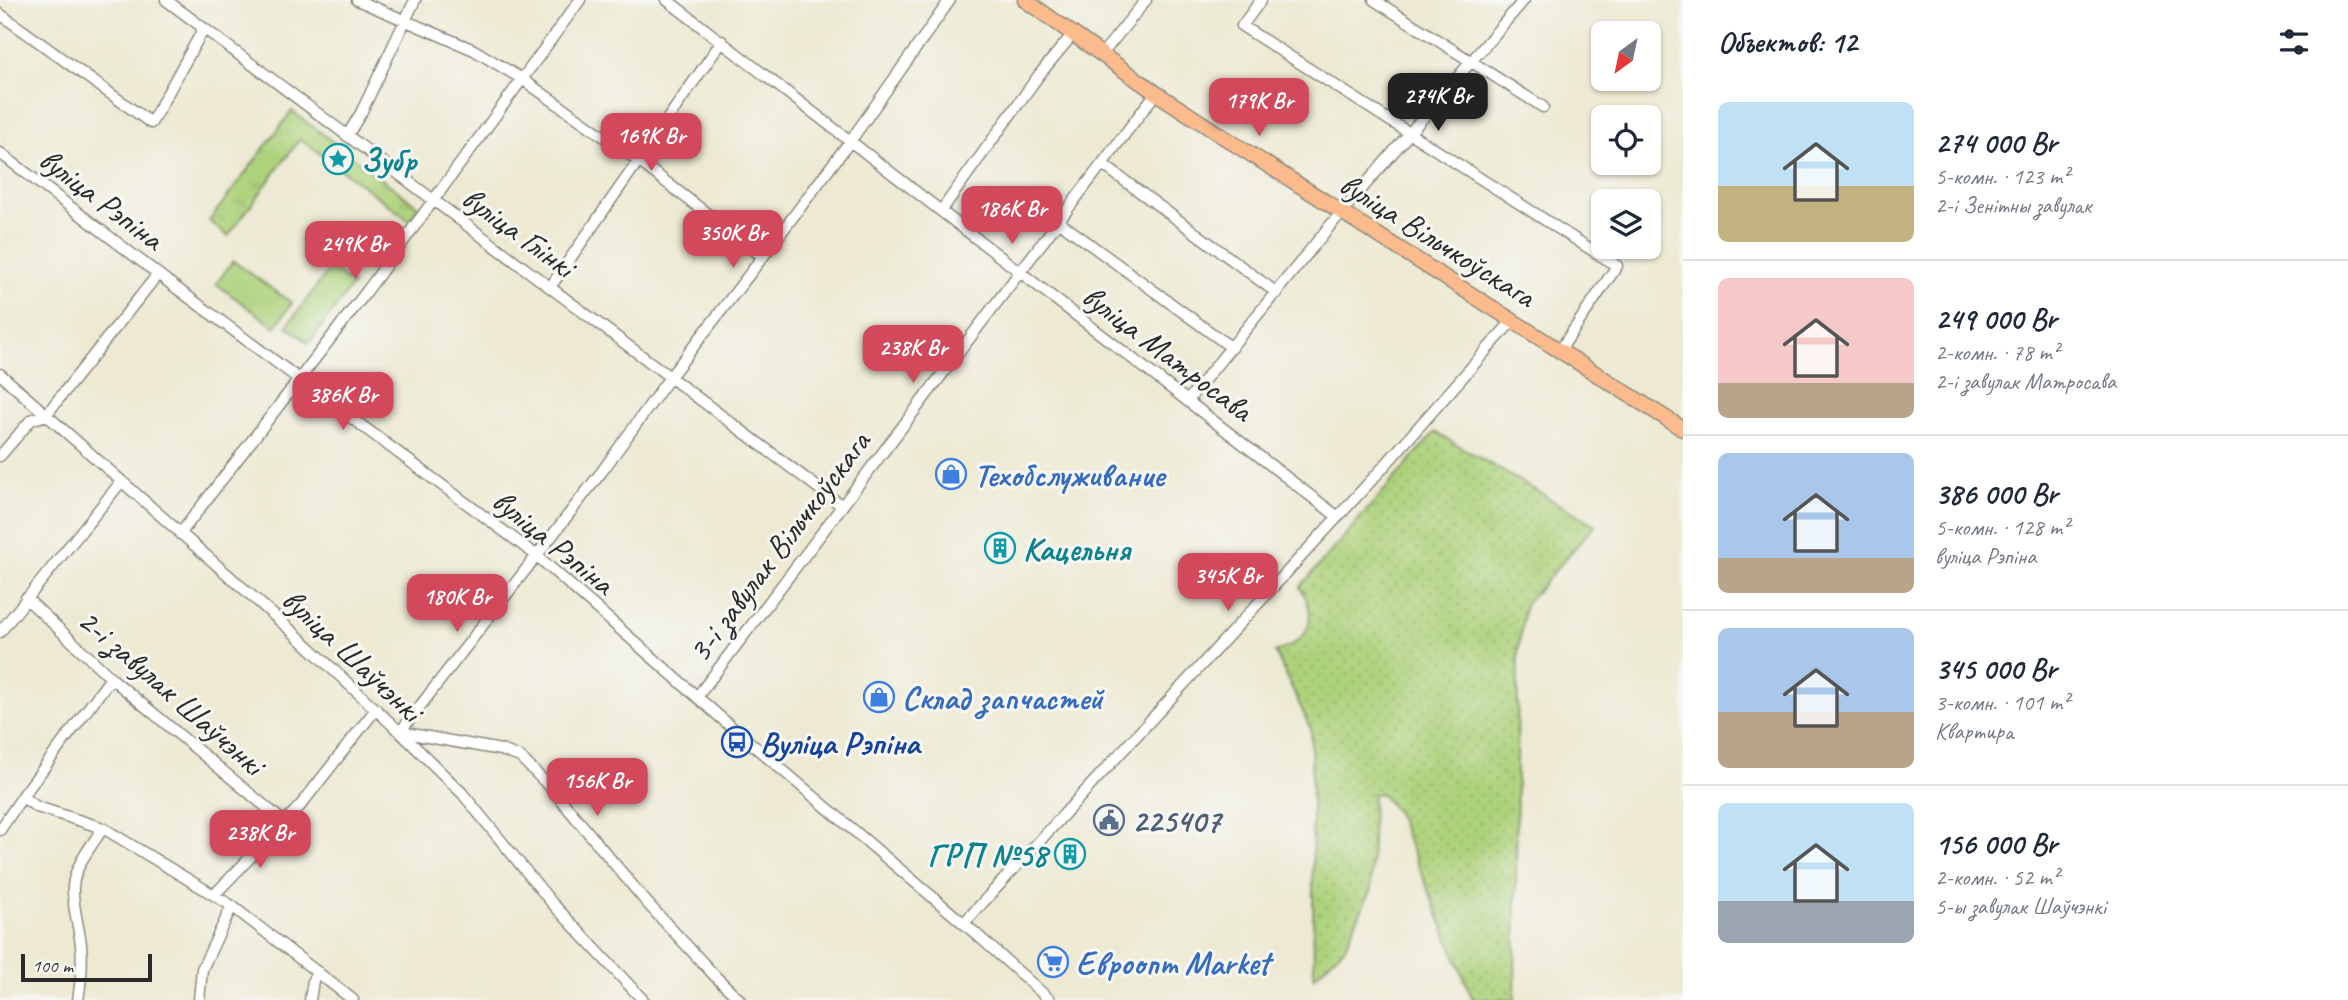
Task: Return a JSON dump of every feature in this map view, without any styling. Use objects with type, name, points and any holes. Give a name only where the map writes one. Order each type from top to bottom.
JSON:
[{"type":"main road","name":"вуліца Вільчкоўскага","points":[[1026,0],[1156,93],[1683,429]]},
{"type":"street","name":"вуліца Глінкі","points":[[166,0],[841,505]]},
{"type":"street","points":[[179,10],[187,0]]},
{"type":"street","points":[[357,0],[474,50],[522,79],[640,162],[763,257]]},
{"type":"street","points":[[347,136],[361,113],[415,0]]},
{"type":"street","points":[[180,534],[367,291],[580,0]]},
{"type":"street","name":"вуліца Матросава","points":[[667,0],[1338,517]]},
{"type":"street","points":[[740,1000],[648,904],[551,788],[520,757],[501,750],[400,732],[603,470],[670,377],[851,140],[950,0]]},
{"type":"street","points":[[1102,54],[1146,0]]},
{"type":"street","points":[[1261,0],[1242,26],[1617,266],[1560,350]]},
{"type":"street","points":[[1374,0],[1543,107]]},
{"type":"street","points":[[1188,400],[1342,212],[1524,0]]},
{"type":"street","points":[[0,14],[151,123],[204,28]]},
{"type":"street","points":[[941,211],[1039,75],[1073,34]]},
{"type":"street","points":[[551,286],[722,41]]},
{"type":"street","name":"3-і завулак Вільчкоўскага","points":[[697,697],[1156,93]]},
{"type":"street","name":"вуліца Рэпіна","points":[[0,153],[158,274],[537,555],[697,697],[964,923],[1050,1000]]},
{"type":"street","points":[[1102,164],[1277,293]]},
{"type":"street","points":[[1058,221],[1232,348]]},
{"type":"street","points":[[0,456],[31,420],[46,415],[158,274]]},
{"type":"street","points":[[964,923],[1338,517],[1513,320]]},
{"type":"street","name":"вуліца Шаўчэнкі","points":[[0,374],[295,634],[400,732],[462,793],[552,903],[643,1000]]},
{"type":"street","points":[[0,632],[121,482]]},
{"type":"street","name":"2-і завулак Шаўчэнкі","points":[[26,598],[111,678],[284,822]]},
{"type":"street","points":[[0,830],[111,678]]},
{"type":"street","points":[[214,895],[284,822],[376,709]]},
{"type":"street","points":[[22,797],[37,807],[103,828],[232,906],[353,1000]]},
{"type":"street","points":[[78,1000],[81,947],[73,885],[79,867],[103,828]]},
{"type":"street","points":[[199,1000],[202,969],[232,906]]},
{"type":"street","points":[[310,1000],[313,980],[318,972]]},
{"type":"green space","points":[[292,111],[419,207],[409,220],[300,139],[228,236],[209,221]]},
{"type":"green space","points":[[233,261],[292,303],[275,327],[216,284]]},
{"type":"green space","points":[[330,268],[353,284],[309,343],[287,326]]},
{"type":"green space","points":[[1435,432],[1595,525],[1525,605],[1518,651],[1515,1000],[1473,1000],[1396,811],[1380,793],[1373,794],[1371,889],[1345,947],[1314,977],[1311,729],[1275,652],[1296,642],[1308,627],[1309,609],[1300,587]]},
{"type":"place","name":"Зубр","points":[[338,159]]},
{"type":"place","name":"Техобслуживание","points":[[951,474]]},
{"type":"place","name":"Кацельня","points":[[1000,548]]},
{"type":"place","name":"Склад запчастей","points":[[879,697]]},
{"type":"place","name":"Вуліца Рэпіна","points":[[737,742]]},
{"type":"place","name":"225407","points":[[1109,820]]},
{"type":"place","name":"ГРП №58","points":[[1070,854]]},
{"type":"place","name":"Евроопт Market","points":[[1053,962]]}]
